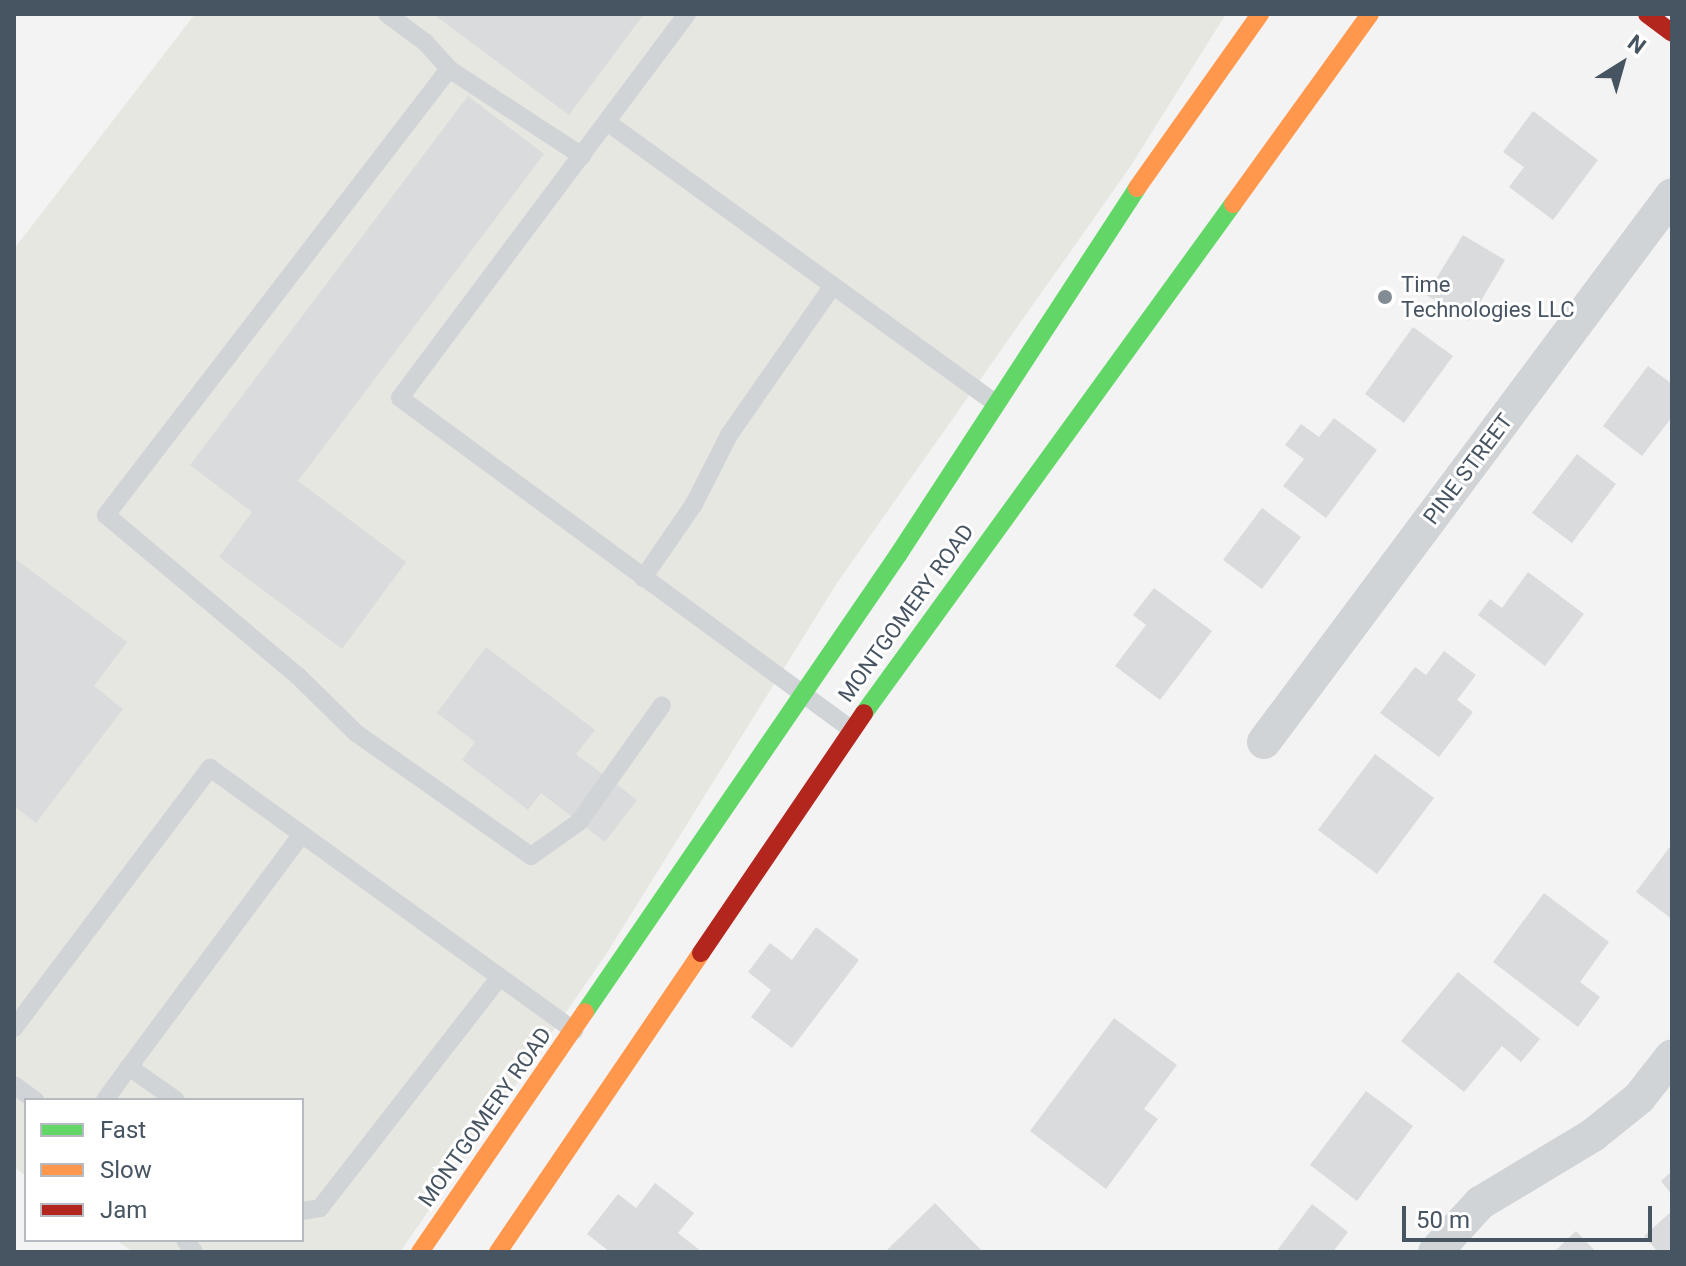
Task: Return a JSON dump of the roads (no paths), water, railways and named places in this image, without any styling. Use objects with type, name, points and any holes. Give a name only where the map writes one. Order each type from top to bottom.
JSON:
[{"type":"main road","name":"MONTGOMERY ROAD","points":[[420,1252],[574,1031],[996,404],[1144,177],[1260,14]]},
{"type":"main road","name":"MONTGOMERY ROAD","points":[[498,1252],[852,730],[1370,14]]},
{"type":"main road","points":[[1647,14],[1672,33]]},
{"type":"street","name":"PINE STREET","points":[[1264,742],[1672,195]]},
{"type":"street","points":[[1435,1252],[1480,1203],[1593,1135],[1639,1098],[1672,1056]]},
{"type":"lane","points":[[387,14],[425,42],[449,69],[582,156]]},
{"type":"lane","points":[[687,14],[400,398],[852,730]]},
{"type":"lane","points":[[449,69],[106,515],[298,676],[356,733],[531,856],[579,822],[662,705]]},
{"type":"lane","points":[[607,122],[831,288],[996,404]]},
{"type":"lane","points":[[643,578],[694,504],[729,435],[831,288]]},
{"type":"lane","points":[[14,1028],[210,768],[574,1031]]},
{"type":"lane","points":[[106,1098],[302,834]]},
{"type":"lane","points":[[304,1211],[320,1208],[500,977]]},
{"type":"lane","points":[[129,1067],[173,1098]]},
{"type":"lane","points":[[14,1085],[32,1098]]},
{"type":"place","name":"Time Technologies LLC","points":[[1385,297]]}]
